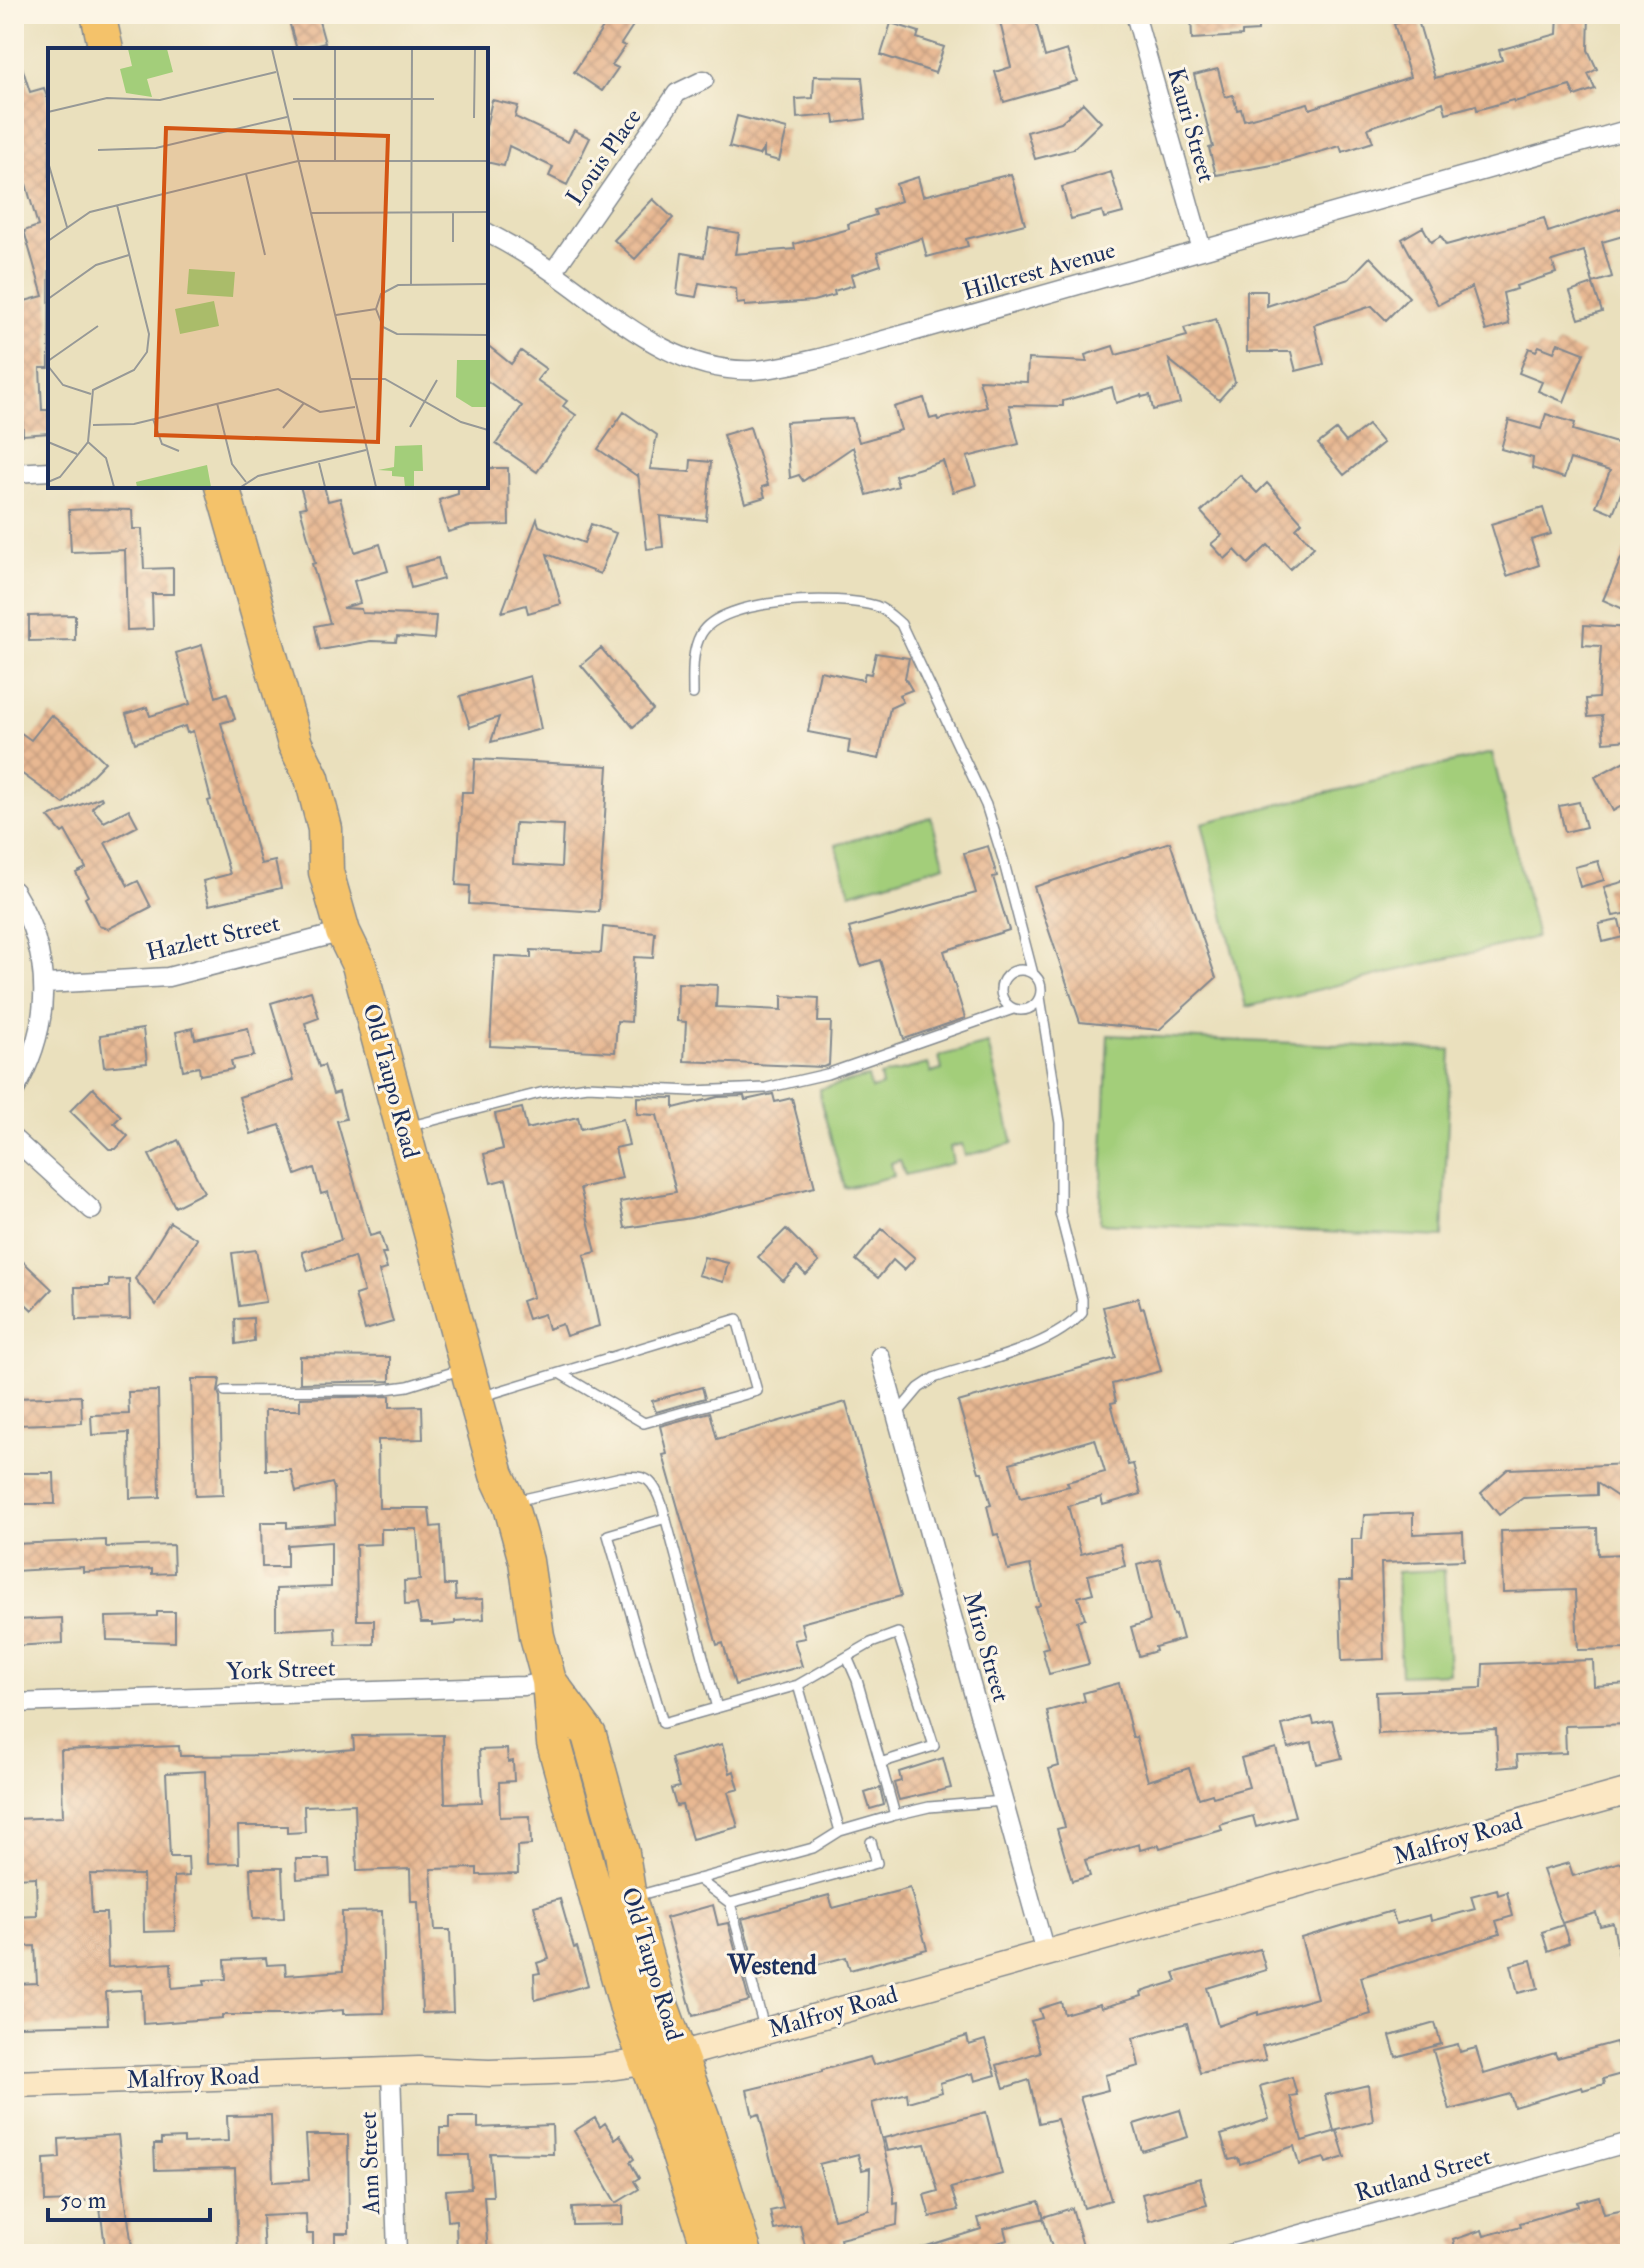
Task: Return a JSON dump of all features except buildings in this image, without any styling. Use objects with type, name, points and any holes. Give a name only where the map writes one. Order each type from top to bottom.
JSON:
[{"type":"highway","points":[[98,14],[106,48]]},
{"type":"highway","name":"Old Taupo Road","points":[[223,488],[295,744],[314,786],[325,829],[326,872],[343,932],[359,965],[471,1383],[526,1561],[537,1636],[549,1681],[554,1743],[628,2012],[711,2254]]},
{"type":"highway","name":"Old Taupo Road","points":[[549,1681],[589,1735],[622,1853],[629,1898],[659,2003],[704,2122],[745,2254]]},
{"type":"main road","name":"Malfroy Road","points":[[14,2084],[391,2071],[551,2071],[647,2062],[1630,1791]]},
{"type":"street","name":"Kauri Street","points":[[1135,14],[1202,250]]},
{"type":"street","name":"Louis Place","points":[[553,272],[677,93],[704,80]]},
{"type":"street","name":"Hillcrest Avenue","points":[[488,233],[553,272],[645,339],[677,354],[716,366],[751,371],[820,358],[1630,129]]},
{"type":"street","points":[[14,473],[48,471]]},
{"type":"street","points":[[14,891],[32,930],[45,984],[35,1049],[14,1092]]},
{"type":"street","name":"Hazlett Street","points":[[45,984],[168,977],[343,932]]},
{"type":"street","points":[[14,1139],[92,1210]]},
{"type":"street","name":"Miro Street","points":[[880,1356],[1045,1952]]},
{"type":"street","name":"York Street","points":[[14,1703],[524,1686],[549,1681]]},
{"type":"street","name":"Ann Street","points":[[391,2071],[397,2254]]},
{"type":"street","name":"Rutland Street","points":[[1230,2254],[1630,2142]]},
{"type":"lane","points":[[693,694],[693,662],[701,632],[725,616],[749,607],[787,601],[852,601],[880,607],[901,624],[986,805],[1033,974],[1040,984],[1060,1123],[1060,1213],[1082,1299],[1082,1313],[1073,1324],[1052,1338],[934,1378],[919,1388],[895,1416]]},
{"type":"lane","points":[[1013,1009],[1004,999],[1004,980],[1020,970],[1033,974]]},
{"type":"lane","points":[[404,1128],[540,1093],[587,1086],[692,1091],[766,1088],[827,1074],[1013,1009],[1032,1007],[1040,997]]},
{"type":"lane","points":[[225,1391],[378,1390],[561,1374],[737,1319],[757,1391],[644,1423],[561,1374]]},
{"type":"lane","points":[[510,1503],[635,1475],[648,1479],[656,1488],[666,1518],[717,1708]]},
{"type":"lane","points":[[666,1518],[608,1535],[663,1723],[798,1685],[871,1643],[898,1633],[934,1746],[880,1763]]},
{"type":"lane","points":[[847,1657],[857,1680],[895,1815]]},
{"type":"lane","points":[[798,1685],[840,1831]]},
{"type":"lane","points":[[629,1898],[813,1848],[840,1831],[895,1815],[929,1807],[1004,1801]]},
{"type":"lane","points":[[730,1903],[877,1863],[871,1842]]},
{"type":"lane","points":[[698,1879],[730,1903],[765,2031]]},
{"type":"green space","points":[[1492,753],[1537,937],[1246,1007],[1202,823]]},
{"type":"green space","points":[[931,817],[945,865],[850,893],[836,845]]},
{"type":"green space","points":[[1108,1035],[1451,1050],[1443,1237],[1100,1223]]},
{"type":"green space","points":[[988,1044],[1013,1143],[965,1156],[962,1144],[950,1147],[953,1163],[905,1175],[900,1160],[891,1163],[894,1176],[845,1188],[821,1103],[820,1089],[868,1077],[871,1089],[882,1086],[880,1076],[928,1064],[931,1073],[942,1070],[939,1056]]},
{"type":"green space","points":[[1444,1570],[1449,1673],[1401,1675],[1397,1572]]},
{"type":"district","name":"Westend","points":[[772,1966]]}]
